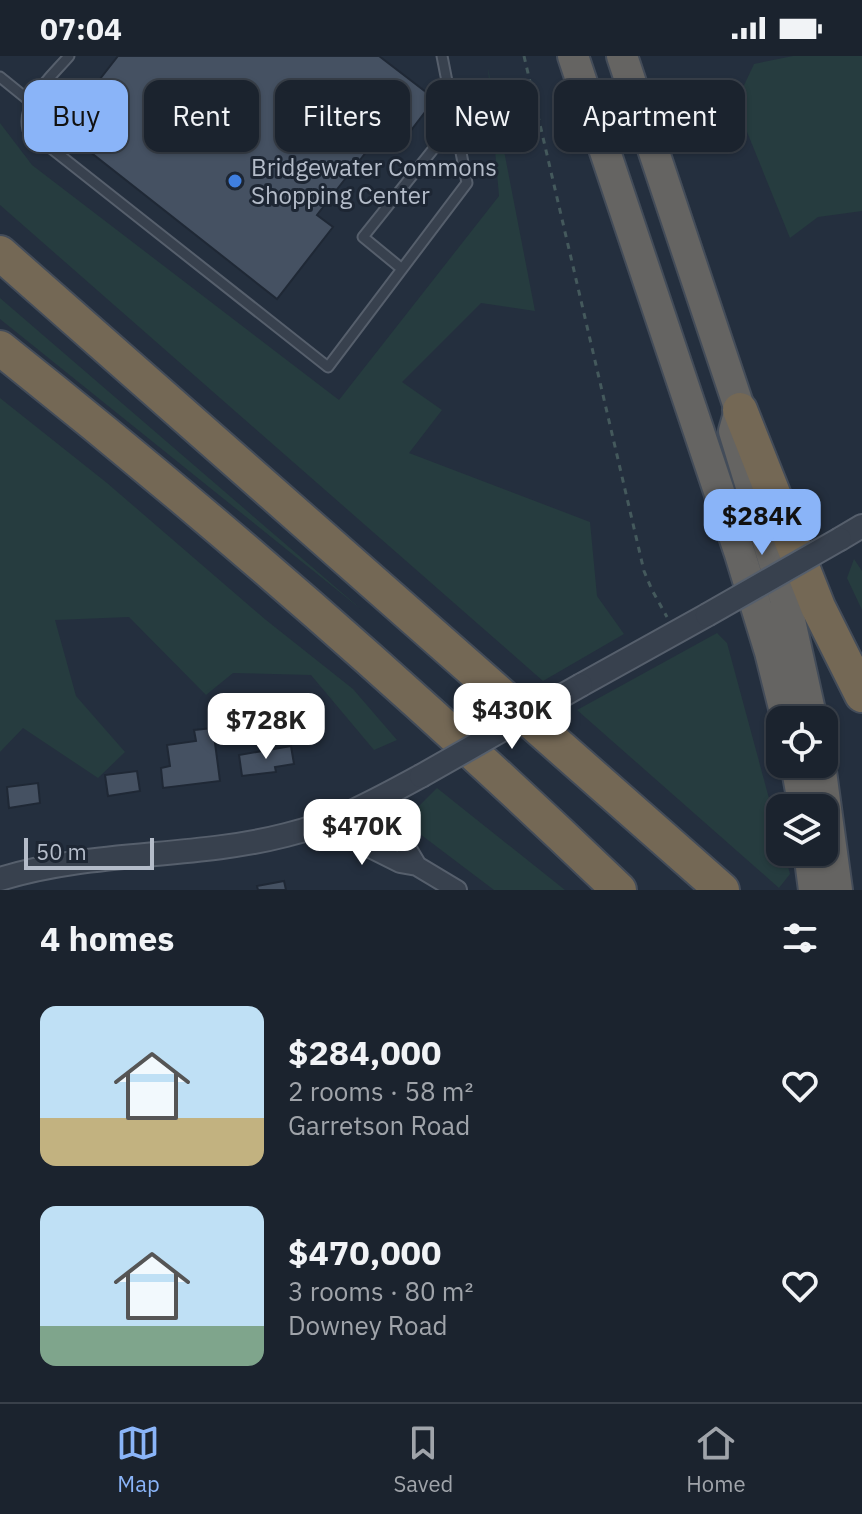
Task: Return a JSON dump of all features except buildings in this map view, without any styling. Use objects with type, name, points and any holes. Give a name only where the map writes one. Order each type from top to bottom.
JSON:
[{"type":"highway","points":[[558,56],[570,80]]},
{"type":"highway","points":[[573,56],[581,80]]},
{"type":"highway","points":[[622,56],[740,410],[809,586],[862,695]]},
{"type":"highway","points":[[605,152],[740,554],[784,706]]},
{"type":"highway","points":[[0,253],[722,890]]},
{"type":"highway","points":[[0,348],[99,427],[350,640],[513,788],[619,890]]},
{"type":"highway","points":[[740,410],[734,431],[785,598],[809,706]]},
{"type":"highway","points":[[822,778],[837,890]]},
{"type":"highway","points":[[811,866],[814,890]]},
{"type":"street","points":[[0,879],[47,867],[259,841],[342,818],[862,526]]},
{"type":"street","points":[[382,797],[417,866]]},
{"type":"street","points":[[342,818],[362,844],[400,863],[417,866],[457,890]]},
{"type":"lane","points":[[49,80],[69,56]]},
{"type":"lane","points":[[442,56],[447,80]]},
{"type":"lane","points":[[0,77],[24,96]]},
{"type":"lane","points":[[56,152],[328,367],[467,183],[461,152]]},
{"type":"lane","points":[[402,269],[363,237],[431,152]]},
{"type":"path","points":[[524,56],[644,571],[676,632]]},
{"type":"green space","points":[[793,56],[862,56],[862,211],[818,217],[790,238],[745,127],[745,83],[754,64]]},
{"type":"green space","points":[[0,123],[32,165],[339,400],[499,196],[495,152],[504,152],[535,311],[481,303],[402,382],[442,410],[409,453],[590,522],[597,596],[624,634],[543,681],[0,205]]},
{"type":"green space","points":[[0,298],[362,610],[0,319]]},
{"type":"green space","points":[[0,398],[107,483],[266,620],[353,689],[397,740],[374,750],[311,675],[233,673],[206,695],[129,617],[55,620],[76,696],[125,752],[98,778],[23,728],[0,752]]},
{"type":"green space","points":[[854,559],[862,571],[862,610],[847,578]]},
{"type":"green space","points":[[717,633],[727,643],[768,794],[766,866],[788,866],[790,874],[779,888],[577,710]]},
{"type":"green space","points":[[437,788],[565,890],[494,890],[420,834],[416,819],[418,807]]},
{"type":"place","name":"Bridgewater Commons Shopping Center","points":[[235,181]]}]
